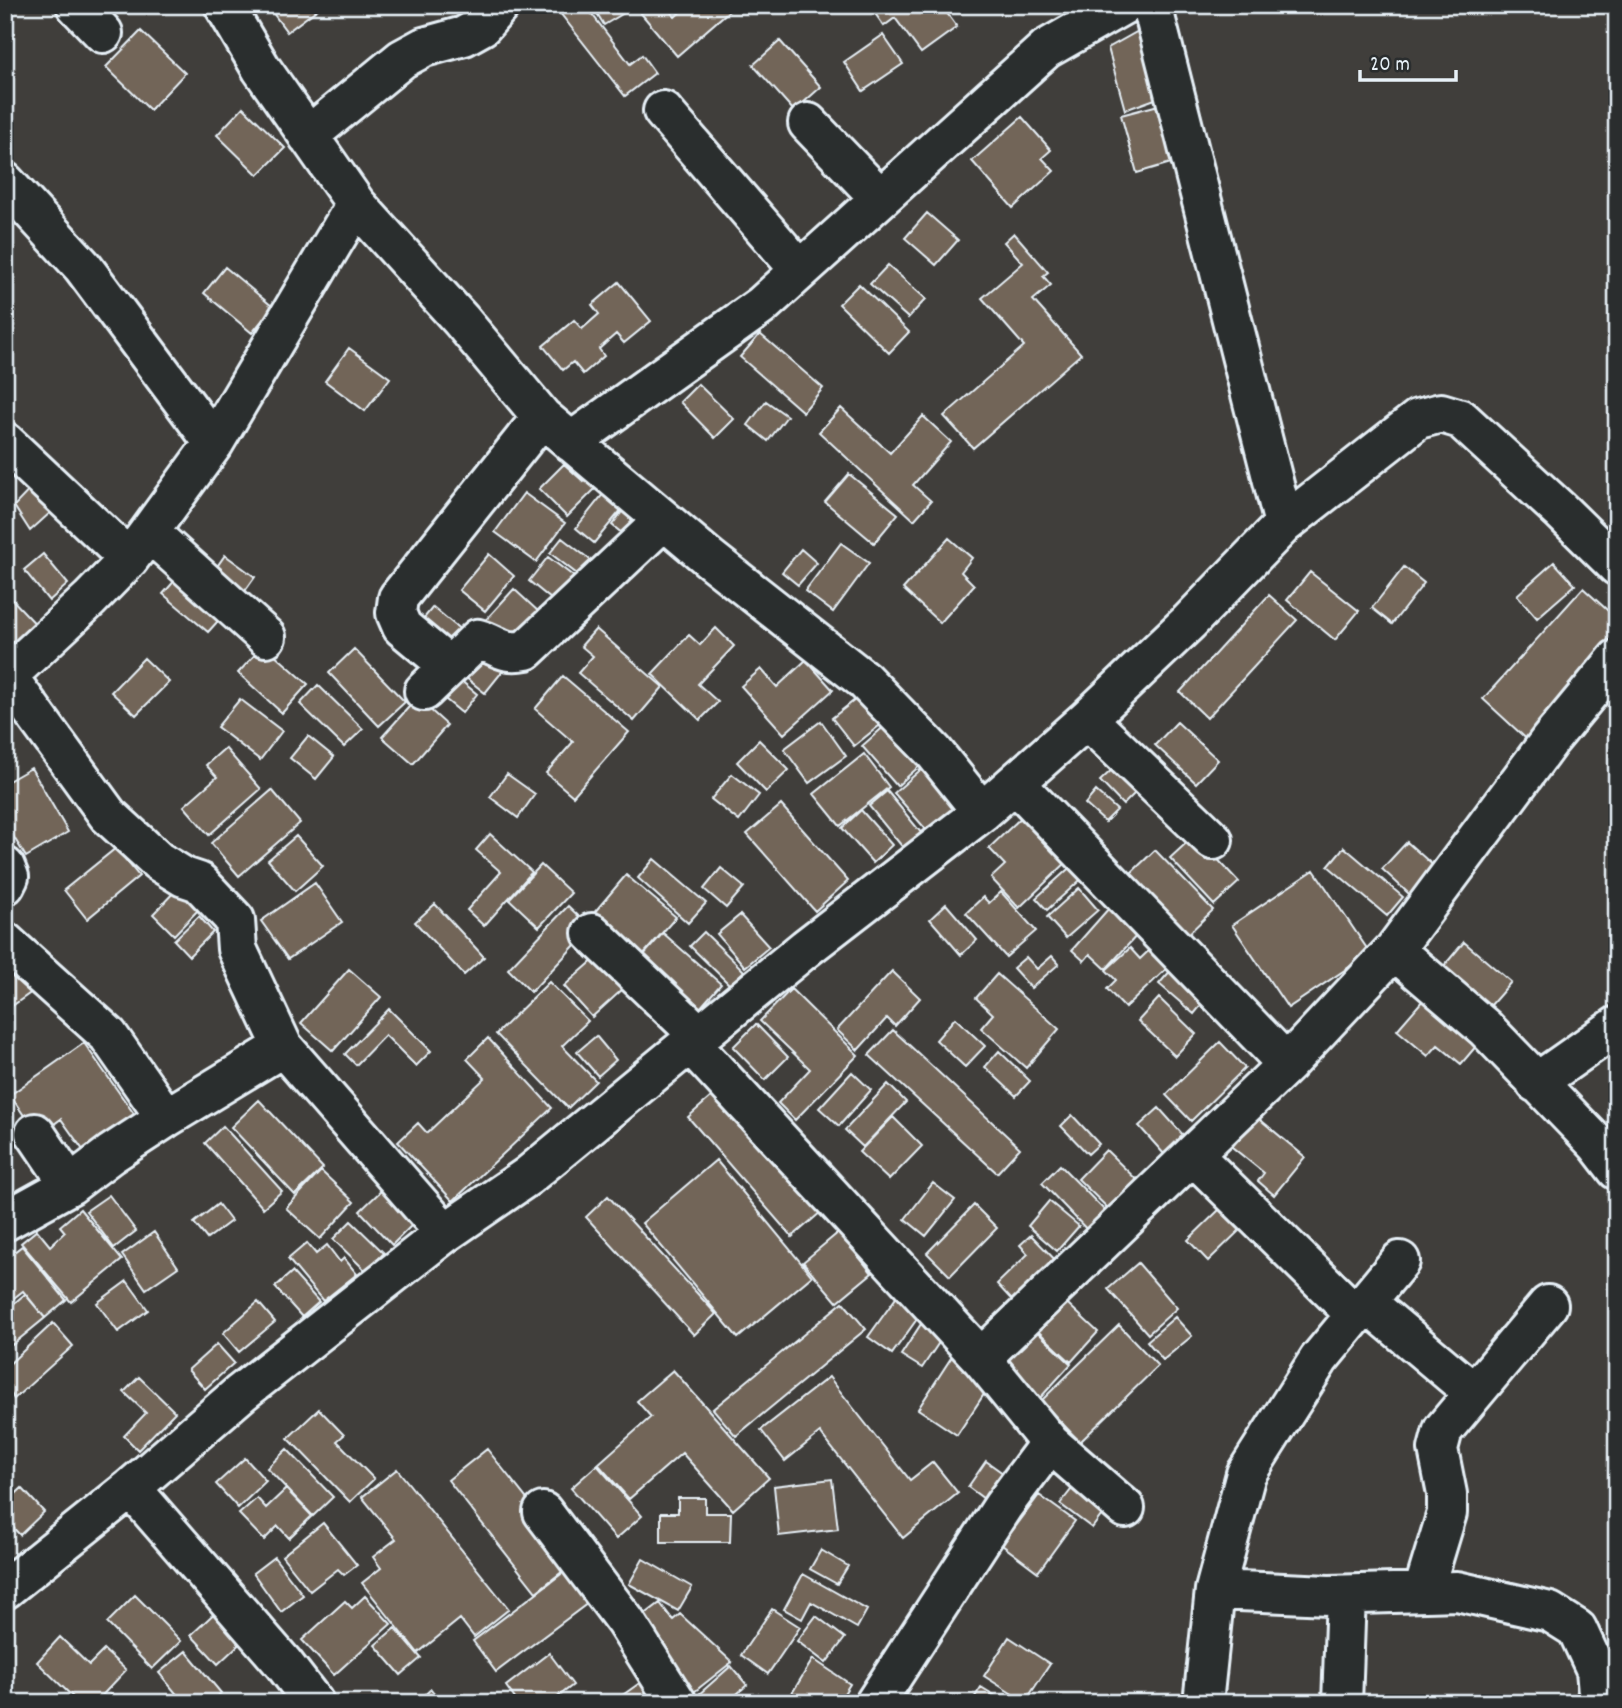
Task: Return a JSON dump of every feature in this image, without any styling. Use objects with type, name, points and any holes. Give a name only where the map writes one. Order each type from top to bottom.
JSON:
[{"type":"street","points":[[76,5],[103,33]]},
{"type":"street","points":[[224,5],[261,68],[356,204],[461,320],[542,416],[664,520],[864,680],[934,752],[982,811]]},
{"type":"street","points":[[307,136],[402,59],[424,47],[464,36],[482,26],[500,5]]},
{"type":"street","points":[[571,442],[761,306],[1046,49],[1123,5]]},
{"type":"street","points":[[1152,5],[1284,524]]},
{"type":"street","points":[[663,111],[800,270]]},
{"type":"street","points":[[808,123],[880,198]]},
{"type":"street","points":[[5,181],[83,267],[214,443]]},
{"type":"street","points":[[356,204],[214,443],[139,545],[90,599],[6,677],[108,815],[158,861],[184,877],[199,882],[235,920],[237,949],[283,1047],[445,1233]]},
{"type":"street","points":[[5,1589],[131,1488],[241,1393],[445,1233],[528,1176],[806,948],[982,811],[1087,719],[1189,622],[1284,524],[1418,419],[1441,413],[1461,419],[1617,566]]},
{"type":"street","points":[[542,416],[398,598],[397,620],[437,679],[478,639],[513,653],[526,650],[664,520]]},
{"type":"street","points":[[5,442],[266,638]]},
{"type":"street","points":[[981,1358],[1287,1064],[1394,950],[1550,740],[1617,659]]},
{"type":"street","points":[[1087,719],[1213,840]]},
{"type":"street","points":[[1015,783],[1287,1064]]},
{"type":"street","points":[[5,867],[9,877],[5,885]]},
{"type":"street","points":[[593,933],[695,1039],[981,1358],[1050,1443],[1125,1508]]},
{"type":"street","points":[[5,942],[108,1035],[166,1118]]},
{"type":"street","points":[[1394,950],[1485,1028],[1597,1144],[1617,1170]]},
{"type":"street","points":[[1536,1083],[1617,1026]]},
{"type":"street","points":[[5,1221],[70,1185],[166,1118],[283,1047]]},
{"type":"street","points":[[35,1133],[70,1185]]},
{"type":"street","points":[[1193,1155],[1361,1309],[1474,1393]]},
{"type":"street","points":[[1203,1703],[1215,1590],[1245,1474],[1319,1359],[1400,1261]]},
{"type":"street","points":[[1423,1592],[1447,1513],[1447,1494],[1438,1449],[1443,1430],[1548,1305]]},
{"type":"street","points":[[875,1703],[1003,1506],[1050,1443]]},
{"type":"street","points":[[131,1488],[284,1664],[314,1703]]},
{"type":"street","points":[[543,1512],[625,1621],[677,1703]]},
{"type":"street","points":[[1215,1590],[1346,1595],[1457,1591],[1550,1612],[1577,1629],[1596,1670],[1599,1703]]},
{"type":"street","points":[[1342,1703],[1346,1595]]},
{"type":"building","points":[[267,5],[323,5],[287,32]]},
{"type":"building","points":[[571,5],[585,5],[630,64],[642,55],[655,73],[625,96],[560,13]]},
{"type":"building","points":[[592,5],[626,5],[629,10],[604,25]]},
{"type":"building","points":[[645,5],[665,5],[675,17],[688,5],[726,5],[730,10],[677,56],[639,11]]},
{"type":"building","points":[[869,5],[941,5],[957,27],[921,53],[895,18],[884,26]]},
{"type":"building","points":[[1149,25],[1166,95],[1125,110],[1108,48]]},
{"type":"building","points":[[141,31],[185,73],[150,110],[106,67]]},
{"type":"building","points":[[883,35],[903,64],[863,91],[844,62]]},
{"type":"building","points":[[780,41],[821,87],[794,111],[753,65]]},
{"type":"building","points":[[1166,103],[1181,160],[1137,173],[1121,115]]},
{"type":"building","points":[[243,107],[285,148],[258,175],[217,135]]},
{"type":"building","points":[[1022,117],[1051,150],[1042,158],[1054,171],[1013,208],[972,161]]},
{"type":"building","points":[[927,213],[958,240],[936,265],[905,238]]},
{"type":"building","points":[[1014,233],[1048,272],[1043,276],[1051,285],[1033,300],[1081,354],[973,448],[944,416],[1024,346],[982,298],[1023,263],[1004,242]]},
{"type":"building","points":[[888,265],[926,299],[908,318],[870,284]]},
{"type":"building","points":[[225,267],[273,307],[252,333],[204,293]]},
{"type":"building","points":[[619,282],[651,321],[624,343],[616,334],[599,349],[604,356],[583,374],[573,362],[563,370],[543,346],[574,320],[582,329],[599,314],[592,305]]},
{"type":"building","points":[[859,284],[909,332],[889,353],[839,304]]},
{"type":"building","points":[[760,334],[823,388],[803,412],[740,357]]},
{"type":"building","points":[[349,348],[390,378],[365,411],[325,381]]},
{"type":"building","points":[[698,384],[734,419],[715,438],[680,402]]},
{"type":"building","points":[[766,401],[787,416],[768,441],[748,425]]},
{"type":"building","points":[[841,408],[890,453],[923,416],[951,442],[913,485],[931,501],[914,520],[819,432]]},
{"type":"building","points":[[564,464],[583,481],[596,468],[606,478],[567,517],[539,489]]},
{"type":"building","points":[[849,474],[898,514],[874,543],[825,502]]},
{"type":"building","points":[[38,481],[61,503],[30,531],[14,506]]},
{"type":"building","points":[[612,483],[631,498],[594,543],[576,528]]},
{"type":"building","points":[[524,493],[565,523],[536,562],[495,532]]},
{"type":"building","points":[[625,508],[647,527],[634,543],[612,525]]},
{"type":"building","points":[[562,538],[602,569],[590,584],[550,553]]},
{"type":"building","points":[[949,538],[972,558],[961,572],[974,585],[940,623],[903,589]]},
{"type":"building","points":[[841,543],[869,563],[833,612],[805,591]]},
{"type":"building","points":[[801,549],[817,563],[798,585],[782,572]]},
{"type":"building","points":[[43,554],[68,584],[49,601],[24,570]]},
{"type":"building","points":[[489,554],[514,576],[485,611],[459,590]]},
{"type":"building","points":[[225,555],[255,577],[237,602],[207,581]]},
{"type":"building","points":[[548,557],[581,582],[562,608],[529,581]]},
{"type":"building","points":[[1554,562],[1575,585],[1537,618],[1517,595]]},
{"type":"building","points":[[1404,567],[1424,583],[1392,624],[1372,608]]},
{"type":"building","points":[[1310,572],[1359,611],[1335,640],[1287,600]]},
{"type":"building","points":[[177,578],[228,610],[208,632],[163,594]]},
{"type":"building","points":[[1583,588],[1617,619],[1617,654],[1533,745],[1483,699]]},
{"type":"building","points":[[514,589],[539,612],[508,645],[483,623]]},
{"type":"building","points":[[8,595],[45,634],[5,653],[5,598]]},
{"type":"building","points":[[1269,595],[1297,620],[1207,718],[1180,692]]},
{"type":"building","points":[[433,607],[468,636],[450,658],[415,629]]},
{"type":"building","points":[[716,628],[734,646],[698,684],[718,702],[700,720],[652,674],[689,635],[700,645]]},
{"type":"building","points":[[596,629],[663,687],[634,721],[578,673],[593,656],[581,646]]},
{"type":"building","points":[[264,645],[308,684],[282,713],[238,673]]},
{"type":"building","points":[[480,646],[506,667],[485,693],[460,673]]},
{"type":"building","points":[[354,649],[405,702],[379,726],[329,673]]},
{"type":"building","points":[[144,658],[169,682],[136,715],[111,692]]},
{"type":"building","points":[[806,660],[833,690],[784,734],[741,686],[761,669],[777,687]]},
{"type":"building","points":[[449,671],[477,694],[462,713],[434,690]]},
{"type":"building","points":[[563,676],[629,732],[573,796],[546,773],[573,742],[535,709]]},
{"type":"building","points":[[318,685],[363,729],[344,747],[300,704]]},
{"type":"building","points":[[869,689],[890,717],[854,746],[832,718]]},
{"type":"building","points":[[417,698],[447,725],[413,764],[382,737]]},
{"type":"building","points":[[240,699],[282,731],[260,760],[217,727]]},
{"type":"building","points":[[821,721],[846,756],[809,783],[784,749]]},
{"type":"building","points":[[1177,722],[1218,760],[1196,783],[1155,745]]},
{"type":"building","points":[[888,723],[923,763],[897,786],[862,746]]},
{"type":"building","points":[[308,736],[334,757],[316,779],[290,758]]},
{"type":"building","points":[[759,740],[789,770],[766,792],[737,762]]},
{"type":"building","points":[[225,748],[261,789],[209,835],[184,806],[217,777],[206,765]]},
{"type":"building","points":[[864,754],[889,787],[840,826],[814,794]]},
{"type":"building","points":[[933,759],[968,800],[930,834],[894,793]]},
{"type":"building","points":[[1117,765],[1139,789],[1123,805],[1100,781]]},
{"type":"building","points":[[31,768],[68,832],[26,857],[5,823],[5,783]]},
{"type":"building","points":[[507,774],[535,794],[518,818],[490,797]]},
{"type":"building","points":[[732,774],[759,795],[739,821],[711,799]]},
{"type":"building","points":[[272,790],[300,823],[239,876],[211,843]]},
{"type":"building","points":[[887,791],[923,835],[905,850],[869,806]]},
{"type":"building","points":[[1096,791],[1117,810],[1105,822],[1085,804]]},
{"type":"building","points":[[781,805],[848,881],[815,911],[747,834]]},
{"type":"building","points":[[861,810],[892,845],[873,863],[842,828]]},
{"type":"building","points":[[1027,812],[1071,858],[1019,908],[991,878],[1005,865],[989,848]]},
{"type":"building","points":[[490,834],[532,872],[484,926],[467,910],[501,872],[476,850]]},
{"type":"building","points":[[1195,835],[1239,882],[1214,905],[1170,858]]},
{"type":"building","points":[[296,836],[323,866],[295,891],[268,860]]},
{"type":"building","points":[[1407,842],[1445,876],[1420,904],[1382,869]]},
{"type":"building","points":[[1344,847],[1403,897],[1387,916],[1328,866]]},
{"type":"building","points":[[116,848],[139,876],[87,919],[64,890]]},
{"type":"building","points":[[1155,850],[1213,910],[1176,946],[1128,876]]},
{"type":"building","points":[[654,859],[706,903],[688,923],[638,878]]},
{"type":"building","points":[[1076,862],[1087,874],[1047,910],[1036,898]]},
{"type":"building","points":[[541,865],[571,893],[539,927],[509,899]]},
{"type":"building","points":[[721,868],[744,887],[726,908],[704,889]]},
{"type":"building","points":[[1314,870],[1370,953],[1288,1008],[1232,925]]},
{"type":"building","points":[[626,875],[676,917],[642,956],[593,914]]},
{"type":"building","points":[[315,883],[342,922],[288,959],[261,921]]},
{"type":"building","points":[[178,888],[199,909],[174,935],[153,914]]},
{"type":"building","points":[[1079,888],[1098,910],[1066,938],[1047,917]]},
{"type":"building","points":[[1001,892],[1036,931],[1006,957],[966,913],[983,897],[989,903]]},
{"type":"building","points":[[435,904],[484,957],[464,975],[415,922]]},
{"type":"building","points":[[946,904],[977,940],[961,955],[930,919]]},
{"type":"building","points":[[568,906],[591,928],[531,992],[508,969]]},
{"type":"building","points":[[1109,908],[1138,934],[1106,969],[1090,954],[1084,961],[1072,950]]},
{"type":"building","points":[[740,915],[769,947],[745,967],[717,934]]},
{"type":"building","points":[[199,916],[213,932],[189,956],[174,940]]},
{"type":"building","points":[[704,932],[744,971],[730,985],[690,946]]},
{"type":"building","points":[[663,933],[721,984],[700,1008],[642,957]]},
{"type":"building","points":[[1161,939],[1178,958],[1125,1008],[1107,989],[1116,980],[1106,970],[1130,948],[1140,959]]},
{"type":"building","points":[[1464,942],[1511,982],[1484,1013],[1438,973]]},
{"type":"building","points":[[1052,956],[1059,964],[1031,988],[1013,968],[1026,957],[1037,969]]},
{"type":"building","points":[[596,958],[623,989],[592,1017],[564,986]]},
{"type":"building","points":[[1178,962],[1213,991],[1194,1014],[1159,984]]},
{"type":"building","points":[[20,967],[36,989],[5,1011],[5,978]]},
{"type":"building","points":[[349,969],[381,997],[333,1051],[301,1023]]},
{"type":"building","points":[[892,971],[920,998],[895,1026],[887,1018],[858,1050],[837,1030]]},
{"type":"building","points":[[997,974],[1059,1029],[1026,1068],[981,1028],[993,1014],[976,998]]},
{"type":"building","points":[[549,982],[588,1021],[562,1046],[596,1081],[568,1108],[496,1034]]},
{"type":"building","points":[[791,989],[858,1055],[795,1120],[778,1103],[810,1069],[760,1021]]},
{"type":"building","points":[[1430,992],[1483,1038],[1461,1064],[1438,1045],[1428,1056],[1397,1030]]},
{"type":"building","points":[[1159,998],[1196,1034],[1175,1056],[1138,1021]]},
{"type":"building","points":[[389,1009],[431,1051],[416,1066],[385,1035],[356,1065],[345,1054]]},
{"type":"building","points":[[955,1018],[985,1046],[965,1067],[936,1040]]},
{"type":"building","points":[[756,1024],[788,1057],[765,1080],[733,1047]]},
{"type":"building","points":[[893,1030],[1020,1148],[997,1173],[869,1055]]},
{"type":"building","points":[[596,1036],[616,1060],[598,1076],[577,1052]]},
{"type":"building","points":[[488,1038],[552,1108],[453,1201],[398,1142],[418,1123],[427,1133],[485,1078],[467,1059]]},
{"type":"building","points":[[1220,1042],[1245,1068],[1191,1121],[1166,1095]]},
{"type":"building","points":[[84,1043],[144,1128],[93,1164],[61,1119],[38,1136],[10,1095]]},
{"type":"building","points":[[999,1051],[1030,1081],[1016,1096],[985,1067]]},
{"type":"building","points":[[852,1072],[871,1090],[839,1126],[819,1108]]},
{"type":"building","points":[[888,1084],[906,1102],[863,1147],[845,1130]]},
{"type":"building","points":[[717,1092],[821,1212],[792,1237],[688,1117]]},
{"type":"building","points":[[259,1100],[323,1168],[295,1195],[231,1127]]},
{"type":"building","points":[[1159,1108],[1184,1136],[1164,1154],[1139,1126]]},
{"type":"building","points":[[1072,1115],[1099,1144],[1088,1154],[1061,1126]]},
{"type":"building","points":[[893,1117],[922,1146],[889,1180],[859,1152]]},
{"type":"building","points":[[1257,1117],[1305,1157],[1274,1195],[1258,1181],[1264,1173],[1232,1147]]},
{"type":"building","points":[[223,1126],[282,1191],[263,1208],[205,1143]]},
{"type":"building","points":[[1106,1150],[1146,1189],[1118,1218],[1078,1179]]},
{"type":"building","points":[[716,1160],[812,1276],[738,1338],[642,1223]]},
{"type":"building","points":[[1060,1165],[1112,1218],[1093,1236],[1042,1183]]},
{"type":"building","points":[[321,1171],[354,1202],[320,1239],[286,1208]]},
{"type":"building","points":[[933,1183],[955,1200],[926,1236],[905,1219]]},
{"type":"building","points":[[383,1189],[415,1222],[392,1245],[360,1211]]},
{"type":"building","points":[[109,1195],[136,1231],[114,1248],[86,1211]]},
{"type":"building","points":[[608,1196],[716,1314],[694,1335],[586,1217]]},
{"type":"building","points":[[1049,1201],[1079,1226],[1057,1251],[1028,1226]]},
{"type":"building","points":[[218,1204],[231,1221],[207,1239],[194,1223]]},
{"type":"building","points":[[974,1205],[997,1228],[950,1276],[927,1253]]},
{"type":"building","points":[[1221,1208],[1241,1229],[1208,1261],[1188,1240]]},
{"type":"building","points":[[80,1209],[122,1260],[71,1302],[21,1243],[37,1230],[50,1246],[65,1232],[60,1226]]},
{"type":"building","points":[[351,1221],[384,1253],[367,1272],[333,1239]]},
{"type":"building","points":[[154,1232],[178,1267],[146,1289],[122,1255]]},
{"type":"building","points":[[839,1232],[872,1273],[837,1302],[803,1262]]},
{"type":"building","points":[[1031,1235],[1064,1269],[1021,1310],[997,1284],[1028,1254],[1020,1245]]},
{"type":"building","points":[[307,1243],[316,1254],[327,1245],[340,1262],[344,1258],[357,1274],[323,1301],[288,1259]]},
{"type":"building","points":[[22,1246],[66,1300],[45,1318],[23,1291],[5,1305],[5,1259]]},
{"type":"building","points":[[1138,1263],[1177,1308],[1148,1334],[1108,1289]]},
{"type":"building","points":[[292,1272],[319,1302],[302,1317],[275,1287]]},
{"type":"building","points":[[127,1281],[148,1310],[118,1332],[97,1303]]},
{"type":"building","points":[[1054,1291],[1098,1332],[1071,1362],[1027,1321]]},
{"type":"building","points":[[25,1294],[45,1318],[12,1345],[5,1336],[5,1311]]},
{"type":"building","points":[[898,1295],[922,1312],[892,1354],[868,1337]]},
{"type":"building","points":[[258,1302],[275,1322],[239,1352],[223,1333]]},
{"type":"building","points":[[843,1302],[866,1329],[736,1436],[713,1409]]},
{"type":"building","points":[[1175,1317],[1192,1336],[1163,1360],[1147,1341]]},
{"type":"building","points":[[1026,1321],[1071,1364],[1040,1398],[995,1355]]},
{"type":"building","points":[[53,1323],[73,1346],[14,1399],[5,1383],[5,1368]]},
{"type":"building","points":[[921,1324],[942,1338],[922,1368],[901,1355]]},
{"type":"building","points":[[1119,1325],[1158,1366],[1080,1442],[1041,1401]]},
{"type":"building","points":[[962,1341],[994,1379],[957,1435],[918,1409]]},
{"type":"building","points":[[217,1344],[234,1363],[205,1389],[188,1370]]},
{"type":"building","points":[[673,1370],[769,1478],[733,1510],[682,1453],[629,1499],[598,1464],[651,1417],[637,1401]]},
{"type":"building","points":[[139,1377],[175,1412],[138,1450],[124,1436],[146,1413],[124,1392]]},
{"type":"building","points":[[829,1377],[910,1480],[933,1462],[958,1493],[903,1538],[820,1433],[785,1461],[761,1430]]},
{"type":"building","points":[[319,1409],[344,1435],[337,1441],[374,1479],[350,1502],[288,1438]]},
{"type":"building","points":[[287,1449],[333,1497],[313,1516],[267,1468]]},
{"type":"building","points":[[487,1449],[576,1561],[536,1592],[448,1480]]},
{"type":"building","points":[[245,1458],[266,1481],[238,1508],[216,1484]]},
{"type":"building","points":[[986,1461],[1014,1481],[995,1507],[968,1487]]},
{"type":"building","points":[[597,1465],[642,1516],[616,1539],[571,1488]]},
{"type":"building","points":[[397,1469],[509,1609],[474,1637],[460,1619],[418,1653],[362,1583],[381,1568],[373,1557],[396,1539],[362,1497]]},
{"type":"building","points":[[1082,1476],[1113,1500],[1092,1528],[1060,1504]]},
{"type":"building","points":[[832,1479],[838,1529],[779,1536],[774,1486]]},
{"type":"building","points":[[22,1488],[44,1512],[20,1535],[5,1519],[5,1504]]},
{"type":"building","points":[[286,1489],[312,1516],[289,1538],[278,1526],[264,1540],[239,1514],[257,1498],[266,1508]]},
{"type":"building","points":[[1039,1495],[1075,1521],[1038,1572],[1002,1545]]},
{"type":"building","points":[[678,1498],[705,1498],[705,1513],[731,1513],[730,1542],[661,1542],[661,1513],[678,1513]]},
{"type":"building","points":[[323,1523],[357,1565],[344,1575],[338,1569],[310,1591],[282,1556]]},
{"type":"building","points":[[821,1550],[848,1566],[837,1584],[810,1569]]},
{"type":"building","points":[[274,1557],[303,1595],[281,1612],[253,1573]]},
{"type":"building","points":[[643,1559],[692,1587],[678,1611],[629,1584]]},
{"type":"building","points":[[564,1572],[588,1603],[496,1672],[473,1641]]},
{"type":"building","points":[[803,1574],[867,1610],[857,1628],[811,1602],[802,1619],[784,1609]]},
{"type":"building","points":[[135,1595],[181,1641],[152,1669],[107,1623]]},
{"type":"building","points":[[365,1596],[391,1624],[334,1675],[302,1640],[345,1601],[352,1608]]},
{"type":"building","points":[[660,1603],[673,1620],[680,1614],[732,1662],[680,1703],[631,1625]]},
{"type":"building","points":[[222,1606],[248,1636],[218,1664],[191,1635]]},
{"type":"building","points":[[772,1609],[800,1627],[768,1674],[741,1655]]},
{"type":"building","points":[[816,1616],[845,1638],[826,1663],[797,1641]]},
{"type":"building","points":[[395,1628],[421,1658],[401,1675],[375,1645]]},
{"type":"building","points":[[60,1637],[89,1665],[104,1650],[126,1670],[95,1703],[79,1703],[37,1662]]},
{"type":"building","points":[[1009,1637],[1050,1664],[1025,1702],[984,1676]]},
{"type":"building","points":[[186,1651],[221,1693],[210,1703],[184,1703],[159,1673]]},
{"type":"building","points":[[549,1653],[573,1685],[550,1703],[518,1703],[506,1686]]},
{"type":"building","points":[[813,1659],[850,1684],[838,1703],[786,1703]]},
{"type":"building","points":[[731,1666],[747,1685],[727,1703],[689,1703]]},
{"type":"building","points":[[648,1677],[658,1703],[624,1703],[620,1697]]},
{"type":"building","points":[[981,1687],[1007,1703],[971,1703]]},
{"type":"building","points":[[431,1689],[442,1703],[416,1703]]},
{"type":"building","points":[[111,1695],[117,1703],[103,1703]]}]
